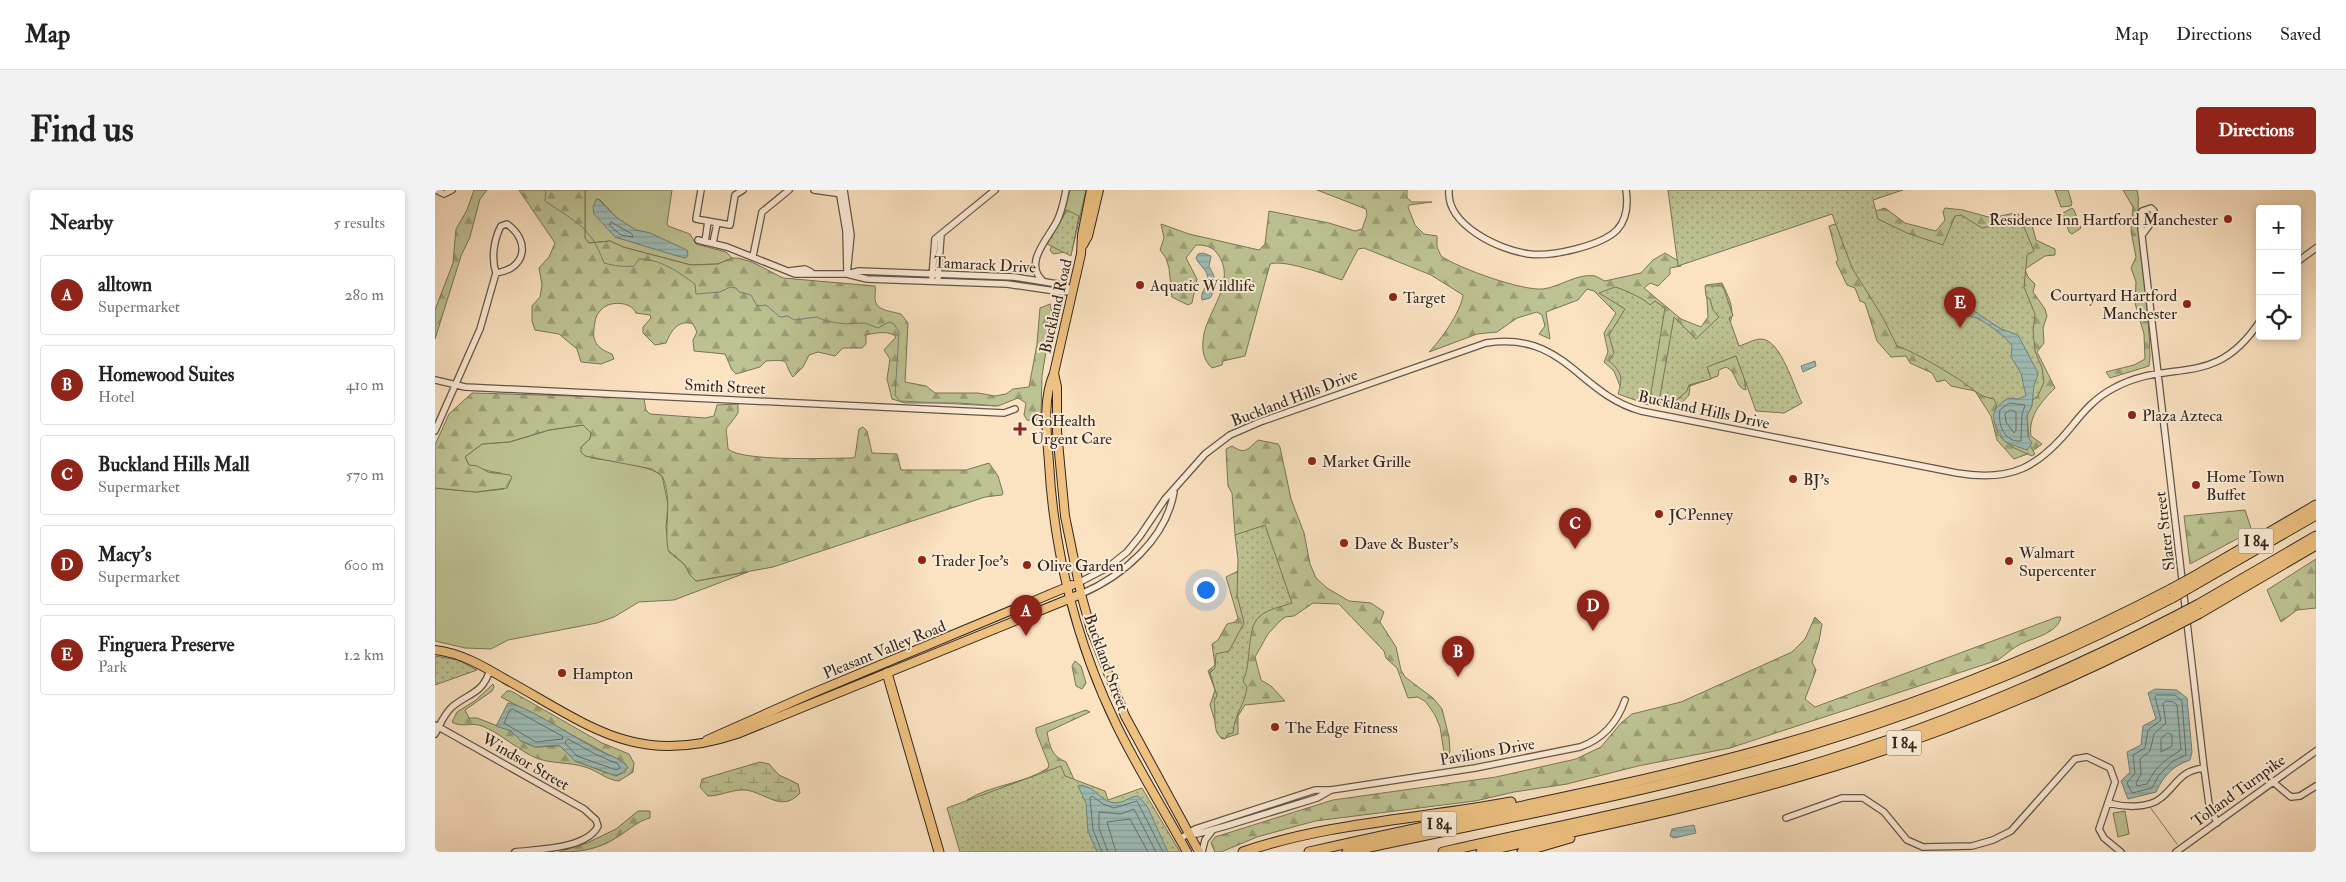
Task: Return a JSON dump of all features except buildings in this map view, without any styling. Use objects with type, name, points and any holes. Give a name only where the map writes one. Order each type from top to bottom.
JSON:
[{"type":"highway","name":"I 84","points":[[2196,580],[2316,505]]},
{"type":"highway","points":[[1347,852],[1703,774],[1818,743],[1904,714],[2000,678],[2089,639],[2316,514]]},
{"type":"highway","points":[[1443,852],[1728,788],[1846,754],[1921,729],[2009,695],[2175,622],[2316,536]]},
{"type":"highway","name":"I 84","points":[[2199,608],[2316,545]]},
{"type":"highway","name":"I 84","points":[[1309,852],[1723,760],[1883,713],[2028,657],[2171,593]]},
{"type":"highway","name":"I 84","points":[[1481,852],[1620,821],[1784,781],[1917,739],[2051,686],[2175,622]]},
{"type":"highway","points":[[886,668],[938,850]]},
{"type":"highway","points":[[1243,852],[1298,836],[1347,826],[1542,796],[1568,795]]},
{"type":"highway","points":[[1522,852],[1620,821]]},
{"type":"main road","name":"Buckland Road","points":[[1049,466],[1048,393],[1083,245],[1082,235],[1091,190]]},
{"type":"main road","name":"Buckland Road","points":[[1083,245],[1089,236],[1099,190]]},
{"type":"main road","name":"Buckland Road","points":[[1054,373],[1057,387],[1060,467]]},
{"type":"main road","points":[[1048,456],[1059,457]]},
{"type":"main road","name":"Buckland Street","points":[[1049,466],[1054,523],[1070,598],[1101,692],[1125,742],[1187,852]]},
{"type":"main road","name":"Buckland Street","points":[[1060,467],[1066,526],[1093,637],[1112,687],[1135,737],[1201,852]]},
{"type":"main road","name":"Pleasant Valley Road","points":[[435,650],[460,655],[599,730],[624,741],[663,748],[701,743],[737,734],[801,708],[980,624],[1079,583]]},
{"type":"main road","name":"Pleasant Valley Road","points":[[701,743],[797,700],[981,635],[1081,594]]},
{"type":"main road","points":[[980,624],[981,635]]},
{"type":"main road","points":[[1101,692],[1112,687]]},
{"type":"main road","points":[[797,700],[801,708]]},
{"type":"street","points":[[437,190],[444,194],[451,190]]},
{"type":"street","points":[[701,190],[696,219],[730,225],[735,195],[743,190]]},
{"type":"street","points":[[753,256],[762,212],[789,190]]},
{"type":"street","points":[[698,240],[753,256],[789,271],[795,269],[847,274],[846,231],[842,192],[814,190]]},
{"type":"street","points":[[935,282],[941,235],[995,190]]},
{"type":"street","points":[[1043,281],[1036,272],[1035,261],[1059,217],[1066,190]]},
{"type":"street","points":[[1449,190],[1450,206],[1456,218],[1465,226],[1518,252],[1543,255],[1573,249],[1604,238],[1617,230],[1628,204],[1626,190]]},
{"type":"street","points":[[705,242],[709,221]]},
{"type":"street","points":[[713,243],[717,222]]},
{"type":"street","points":[[435,430],[480,329],[496,272],[494,249],[497,233],[501,226],[507,224],[514,229],[518,237],[522,255],[518,264],[512,269],[496,272]]},
{"type":"street","name":"Slater Street","points":[[2143,234],[2204,768],[2209,804],[2217,823]]},
{"type":"street","points":[[2301,259],[2316,248]]},
{"type":"street","name":"Tamarack Drive","points":[[847,274],[859,271],[1009,276],[1064,285],[1073,291]]},
{"type":"street","points":[[886,272],[886,280]]},
{"type":"street","name":"Tamarack Drive","points":[[847,274],[861,278],[886,280],[1007,284],[1062,292],[1073,291]]},
{"type":"street","name":"Buckland Hills Drive","points":[[1079,583],[1100,572],[1122,556],[1141,536],[1165,499],[1174,492],[1188,471],[1225,438],[1244,428],[1454,354],[1494,342],[1524,343],[1551,352],[1568,363],[1602,393],[1635,409],[1815,446],[1957,473],[1989,477],[2020,470],[2040,460],[2056,445],[2090,405],[2107,392],[2133,380],[2195,369],[2215,362],[2239,347],[2256,326]]},
{"type":"street","name":"Smith Street","points":[[435,380],[454,386],[1004,413],[1015,409]]},
{"type":"street","name":"Buckland Hills Drive","points":[[1081,594],[1111,578],[1139,555],[1161,524],[1172,503],[1174,492]]},
{"type":"street","points":[[435,734],[437,726],[451,708],[483,686],[490,670]]},
{"type":"street","name":"Pavilions Drive","points":[[1180,839],[1195,829],[1315,790],[1331,790],[1475,768],[1581,747],[1596,740],[1608,730],[1618,716],[1625,700]]},
{"type":"street","name":"Windsor Street","points":[[437,726],[584,809],[596,820],[598,826],[591,836],[582,841],[515,852]]},
{"type":"street","name":"Tolland Turnpike","points":[[2176,852],[2316,751]]},
{"type":"street","points":[[1786,818],[1842,798],[1863,798],[1884,812],[1907,840],[1923,847],[1972,846],[1993,840],[2011,831],[2075,759],[2087,757],[2110,768],[2115,782],[2099,829],[2105,838],[2121,852]]},
{"type":"street","points":[[2108,804],[2121,806],[2143,805],[2160,799],[2176,781],[2190,770],[2204,768]]},
{"type":"street","points":[[2273,782],[2291,798],[2300,796],[2316,786]]},
{"type":"street","name":"Pavilions Drive","points":[[1189,834],[1214,830],[1317,798],[1331,790]]},
{"type":"street","points":[[1281,808],[1283,799]]},
{"type":"street","points":[[1201,852],[1205,838],[1214,830]]},
{"type":"green space","points":[[474,190],[487,190],[480,199],[470,237],[461,256],[435,339],[435,310],[453,263],[456,229],[467,210]]},
{"type":"green space","points":[[519,190],[585,190],[585,238],[589,243],[610,241],[623,247],[691,265],[718,264],[732,258],[738,258],[752,262],[783,278],[875,286],[875,298],[878,306],[884,310],[901,314],[908,323],[905,382],[926,386],[935,393],[978,393],[995,396],[1006,394],[1013,389],[1029,387],[1037,344],[1040,308],[1050,304],[1052,313],[1042,376],[1041,413],[1036,421],[1027,420],[1024,415],[1026,403],[1018,398],[998,406],[958,403],[905,403],[892,399],[887,379],[890,359],[884,350],[896,337],[890,333],[866,335],[866,344],[862,348],[843,348],[835,356],[818,352],[809,355],[803,367],[793,377],[784,361],[766,361],[760,367],[736,374],[732,370],[725,354],[694,351],[693,340],[697,332],[693,324],[683,323],[679,325],[670,334],[666,343],[655,345],[643,333],[643,327],[651,318],[650,315],[636,313],[629,306],[619,303],[604,307],[595,319],[595,342],[603,350],[612,354],[614,359],[601,364],[581,362],[577,349],[559,334],[535,330],[532,321],[532,306],[540,297],[542,285],[539,268],[549,257],[555,243]]},
{"type":"green space","points":[[585,190],[672,190],[668,226],[690,234],[696,244],[726,252],[732,258],[718,264],[691,265],[623,247],[610,241],[589,243],[585,238]],"holes":[[[599,199],[619,220],[636,230],[650,233],[686,257],[615,237]]]},
{"type":"green space","points":[[1070,190],[1086,190],[1072,251],[1053,254],[1050,250],[1062,222]]},
{"type":"green space","points":[[1317,190],[1407,190],[1407,198],[1412,202],[1432,202],[1409,205],[1408,207],[1415,225],[1424,234],[1437,236],[1437,247],[1441,256],[1475,272],[1506,283],[1533,289],[1549,288],[1582,276],[1595,276],[1605,281],[1641,273],[1653,260],[1665,253],[1680,262],[1681,266],[1670,268],[1670,274],[1658,286],[1650,283],[1644,288],[1681,319],[1701,327],[1708,317],[1706,285],[1722,283],[1731,304],[1732,315],[1729,326],[1740,348],[1746,390],[1742,389],[1730,369],[1726,367],[1719,370],[1718,376],[1690,386],[1689,395],[1677,408],[1645,404],[1622,391],[1614,371],[1604,362],[1608,352],[1604,333],[1616,313],[1594,291],[1587,289],[1578,300],[1546,312],[1550,339],[1539,334],[1545,326],[1542,315],[1537,312],[1517,318],[1497,332],[1477,334],[1429,352],[1439,341],[1454,318],[1463,295],[1431,275],[1364,248],[1358,249],[1342,280],[1295,266],[1277,263],[1270,264],[1245,356],[1223,361],[1222,365],[1212,368],[1204,356],[1203,340],[1205,329],[1223,286],[1223,264],[1217,253],[1210,247],[1196,245],[1186,258],[1197,279],[1192,303],[1188,305],[1172,297],[1169,268],[1166,258],[1160,250],[1164,238],[1161,224],[1189,234],[1259,250],[1265,244],[1269,211],[1329,223],[1355,231],[1362,229],[1367,215],[1366,209]]},
{"type":"green space","points":[[1668,190],[1903,190],[1873,200],[1878,219],[1907,233],[1943,245],[1955,216],[1961,215],[1982,228],[2021,220],[2034,251],[2027,255],[2024,287],[2035,314],[2033,331],[2035,351],[2042,368],[2044,382],[2038,396],[2026,405],[2020,428],[2035,454],[2032,456],[2012,447],[1994,399],[1981,395],[1941,368],[1897,346],[1882,316],[1852,268],[1832,214],[1678,266]]},
{"type":"green space","points":[[2055,190],[2068,190],[2072,203],[2071,206],[2061,207]]},
{"type":"green space","points":[[2123,190],[2137,190],[2138,194],[2138,221],[2150,357],[2149,366],[2110,378],[2106,372],[2134,365],[2145,359],[2144,334],[2135,303],[2136,282],[2131,268],[2136,257],[2131,231],[2133,207]]},
{"type":"green space","points":[[1885,208],[1905,223],[1936,231],[1945,220],[1943,212],[1945,208],[1963,210],[1992,218],[2014,213],[2030,218],[2036,240],[2055,249],[2055,255],[2045,256],[2025,269],[2028,277],[2035,284],[2033,292],[2045,309],[2047,316],[2043,328],[2044,343],[2037,352],[2055,388],[2037,409],[2032,422],[2031,436],[2042,444],[2030,453],[2014,459],[1997,440],[1991,416],[1975,391],[1951,386],[1945,380],[1937,382],[1932,373],[1910,363],[1906,356],[1891,357],[1877,341],[1865,303],[1860,301],[1855,288],[1847,285],[1836,262],[1838,260],[1829,226]],"holes":[[[2023,386],[2033,396],[2031,408],[2027,415],[2029,439],[2010,444],[2001,438],[1996,428],[1996,407]]]},
{"type":"green space","points":[[2072,208],[2081,228],[2072,234],[2069,232],[2063,213]]},
{"type":"green space","points":[[1067,210],[1079,216],[1071,256],[1047,244]]},
{"type":"green space","points":[[1705,286],[1723,286],[1733,316],[1729,318],[1739,346],[1761,339],[1768,341],[1775,347],[1786,365],[1802,403],[1784,413],[1756,411],[1736,356],[1707,367],[1711,379],[1689,385],[1687,391],[1672,404],[1659,402],[1674,317],[1696,339],[1719,317],[1713,310],[1710,299],[1706,296]]},
{"type":"green space","points":[[1615,287],[1644,300],[1650,305],[1655,301],[1665,308],[1649,405],[1618,394],[1621,379],[1617,369],[1609,361],[1614,353],[1609,335],[1625,309],[1599,293]]},
{"type":"green space","points":[[472,393],[641,398],[644,399],[646,410],[650,414],[705,418],[714,416],[717,405],[738,404],[738,413],[726,431],[728,449],[736,453],[768,458],[852,458],[855,457],[859,429],[863,427],[867,431],[872,453],[897,454],[901,470],[966,470],[989,463],[998,476],[1003,493],[1002,495],[985,497],[773,567],[696,581],[690,575],[685,565],[668,550],[668,503],[662,476],[652,469],[585,456],[581,452],[581,447],[590,439],[591,433],[583,425],[549,430],[509,442],[482,444],[465,457],[469,465],[477,466],[488,472],[510,475],[512,477],[507,488],[476,492],[435,488],[435,445],[449,414]]},
{"type":"green space","points":[[583,425],[591,433],[590,439],[581,447],[591,458],[638,466],[662,476],[668,504],[666,527],[669,552],[685,565],[690,575],[696,581],[748,572],[674,600],[639,602],[614,617],[597,623],[508,640],[491,649],[465,648],[435,641],[435,488],[476,492],[504,489],[501,473],[469,465],[465,457],[482,444],[510,442],[549,430]]},
{"type":"green space","points":[[1258,440],[1278,444],[1280,447],[1291,499],[1304,533],[1310,564],[1316,578],[1327,588],[1349,601],[1371,603],[1384,612],[1380,622],[1396,647],[1401,670],[1405,677],[1433,698],[1442,709],[1449,737],[1450,751],[1447,760],[1445,758],[1440,727],[1435,715],[1426,702],[1418,697],[1408,698],[1397,668],[1386,658],[1384,651],[1339,604],[1313,603],[1294,616],[1285,617],[1268,634],[1255,657],[1261,680],[1271,686],[1285,701],[1245,705],[1238,716],[1238,734],[1222,739],[1219,735],[1210,705],[1215,690],[1208,671],[1215,665],[1212,644],[1218,640],[1227,624],[1235,622],[1238,618],[1226,577],[1238,571],[1239,550],[1235,534],[1232,493],[1228,486],[1226,449],[1232,446],[1243,451],[1251,447]]},
{"type":"green space","points":[[2245,510],[2252,531],[2190,564],[2184,516]]},
{"type":"green space","points":[[1265,525],[1292,603],[1266,612],[1255,622],[1252,630],[1246,674],[1243,681],[1247,687],[1246,693],[1233,733],[1228,734],[1225,739],[1220,737],[1216,729],[1214,701],[1217,696],[1210,673],[1215,668],[1216,654],[1229,651],[1244,623],[1237,595],[1238,560],[1235,535]]},
{"type":"green space","points":[[2316,559],[2316,608],[2297,610],[2281,622],[2267,590]]},
{"type":"green space","points":[[1815,617],[1822,624],[1812,662],[1816,670],[1805,699],[1815,707],[2061,617],[2049,632],[2022,643],[1998,660],[1730,748],[1638,766],[1567,784],[1514,792],[1475,801],[1315,821],[1257,837],[1221,852],[1215,852],[1211,843],[1215,837],[1333,800],[1496,777],[1576,759],[1601,747],[1621,723],[1632,714],[1681,702],[1792,652],[1805,639]]},
{"type":"green space","points":[[435,656],[458,660],[477,670],[435,685]]},
{"type":"green space","points":[[1075,661],[1081,666],[1086,683],[1082,689],[1076,686],[1072,666]]},
{"type":"green space","points":[[493,684],[492,691],[465,710],[469,718],[477,718],[511,731],[521,741],[535,747],[560,746],[575,761],[616,776],[625,772],[626,764],[501,697],[507,691],[511,691],[602,743],[629,754],[634,763],[633,772],[619,781],[607,778],[592,770],[574,764],[539,759],[482,726],[459,725],[452,722],[457,712],[476,700]]},
{"type":"green space","points":[[1086,710],[1090,712],[1047,732],[1052,751],[1066,762],[1079,790],[967,800],[986,791],[1028,778],[1048,768],[1049,765],[1036,728]]},
{"type":"green space","points":[[760,762],[769,764],[779,775],[798,784],[800,793],[793,799],[780,802],[746,790],[708,796],[700,787],[702,779]]},
{"type":"green space","points":[[1061,766],[1065,776],[1105,791],[1108,800],[1142,788],[1180,852],[960,852],[947,808]]},
{"type":"green space","points":[[638,811],[650,811],[650,818],[638,823],[605,844],[591,849],[559,852],[587,843],[616,829]]},
{"type":"green space","points":[[2125,811],[2129,834],[2118,837],[2113,813]]},
{"type":"water","points":[[597,198],[616,217],[636,230],[650,233],[687,250],[688,255],[686,258],[677,256],[615,237],[594,214],[593,207]]},
{"type":"water","points":[[1203,253],[1211,256],[1209,266],[1214,276],[1212,285],[1215,290],[1210,298],[1202,300],[1202,294],[1208,278],[1196,258],[1198,254]]},
{"type":"water","points":[[1962,303],[2001,329],[2018,335],[2037,371],[2038,375],[2034,385],[2032,406],[2027,415],[2028,437],[2032,443],[2027,450],[2011,445],[2004,440],[1993,417],[1998,406],[2008,398],[2018,399],[2026,396],[2021,373],[2011,357],[2012,346],[1992,328],[1979,319],[1969,316]]},
{"type":"water","points":[[1815,361],[1816,366],[1803,372],[1801,366]]},
{"type":"water","points":[[2155,689],[2177,690],[2187,698],[2192,752],[2190,760],[2170,772],[2156,792],[2128,799],[2121,781],[2130,772],[2127,752],[2141,745],[2143,726],[2156,719],[2148,693]]},
{"type":"water","points":[[508,703],[539,716],[598,750],[618,759],[628,768],[616,776],[575,761],[559,745],[535,747],[521,741],[511,731],[496,726]]},
{"type":"water","points":[[1078,786],[1086,786],[1106,800],[1116,803],[1138,796],[1147,806],[1168,852],[1097,852],[1088,831],[1086,803]]},
{"type":"water","points":[[1694,825],[1696,833],[1674,838],[1670,836],[1672,829]]},
{"type":"waterway","points":[[543,190],[546,191],[545,201],[574,220],[587,232],[599,250],[604,263],[634,266],[639,259],[655,261],[669,267],[695,284],[696,294],[720,292],[730,287],[736,288],[739,292],[751,295],[757,306],[766,305],[780,317],[788,316],[794,320],[817,317],[826,321],[845,324],[865,323],[878,328],[889,322],[894,324],[899,332],[895,395],[900,401],[996,406]]},
{"type":"waterway","points":[[2150,807],[2177,844]]},
{"type":"place","name":"Residence Inn Hartford Manchester","points":[[2228,219]]},
{"type":"place","name":"Aquatic Wildlife","points":[[1140,285]]},
{"type":"place","name":"Target","points":[[1393,297]]},
{"type":"place","name":"Courtyard Hartford Manchester","points":[[2187,304]]},
{"type":"place","name":"Finguera Preserve","points":[[1960,328]]},
{"type":"place","name":"Plaza Azteca","points":[[2132,415]]},
{"type":"place","name":"GoHealth Urgent Care","points":[[1020,429]]},
{"type":"place","name":"Market Grille","points":[[1312,461]]},
{"type":"place","name":"BJ's","points":[[1793,479]]},
{"type":"place","name":"Home Town Buffet","points":[[2196,485]]},
{"type":"place","name":"JCPenney","points":[[1659,514]]},
{"type":"place","name":"Dave & Buster's","points":[[1344,543]]},
{"type":"place","name":"Buckland Hills Mall","points":[[1575,549]]},
{"type":"place","name":"Trader Joe's","points":[[922,560]]},
{"type":"place","name":"Walmart Supercenter","points":[[2009,561]]},
{"type":"place","name":"Olive Garden","points":[[1027,565]]},
{"type":"place","name":"Macy's","points":[[1593,631]]},
{"type":"place","name":"alltown","points":[[1026,636]]},
{"type":"place","name":"Hampton","points":[[562,673]]},
{"type":"place","name":"Homewood Suites","points":[[1458,677]]},
{"type":"place","name":"The Edge Fitness","points":[[1275,727]]}]
